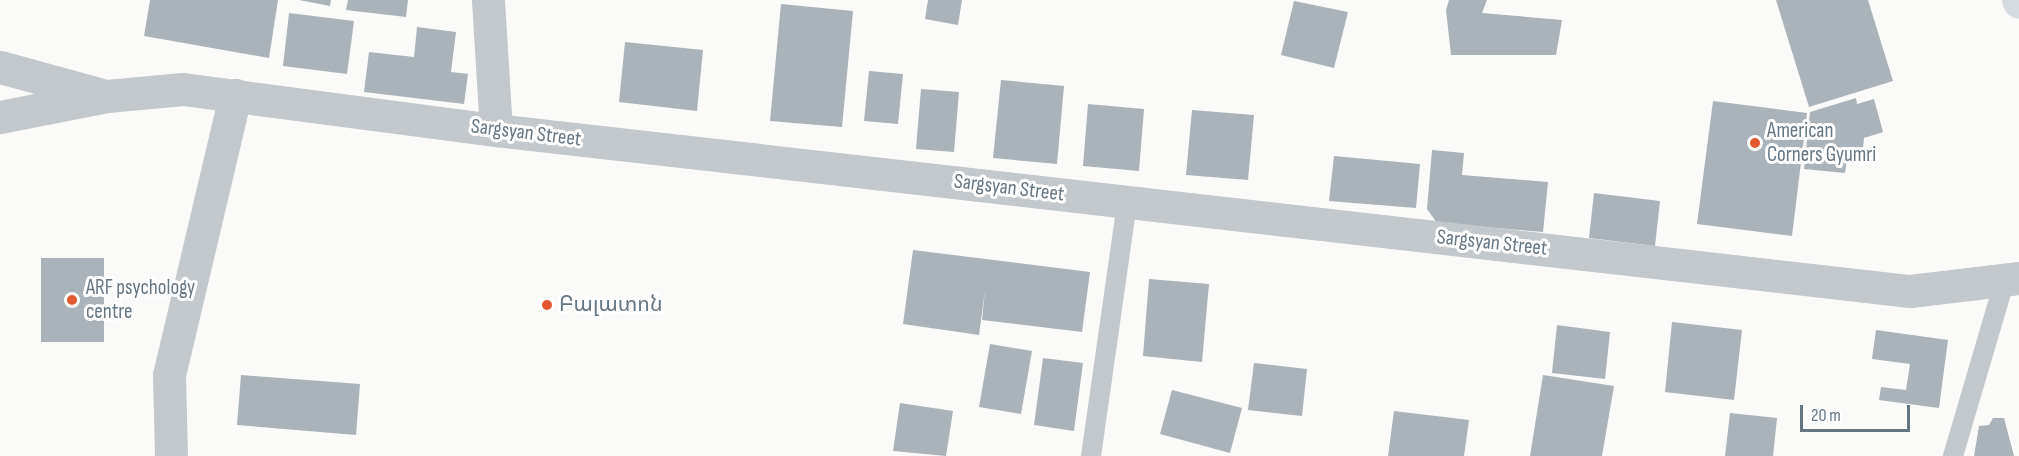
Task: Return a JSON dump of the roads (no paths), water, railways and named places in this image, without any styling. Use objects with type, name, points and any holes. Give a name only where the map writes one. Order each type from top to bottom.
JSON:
[{"type":"street","points":[[488,0],[496,130]]},
{"type":"street","points":[[0,67],[106,96]]},
{"type":"street","name":"Sargsyan Street","points":[[0,117],[106,96],[183,89],[496,130],[1910,291],[2012,279]]},
{"type":"street","points":[[171,456],[169,375],[235,95]]},
{"type":"lane","points":[[1091,456],[1127,202]]},
{"type":"lane","points":[[1953,456],[2012,279]]},
{"type":"place","name":"American Corners Gyumri","points":[[1755,143]]},
{"type":"place","name":"ARF psychology centre","points":[[72,300]]},
{"type":"place","name":"Բալատոն","points":[[547,305]]}]
